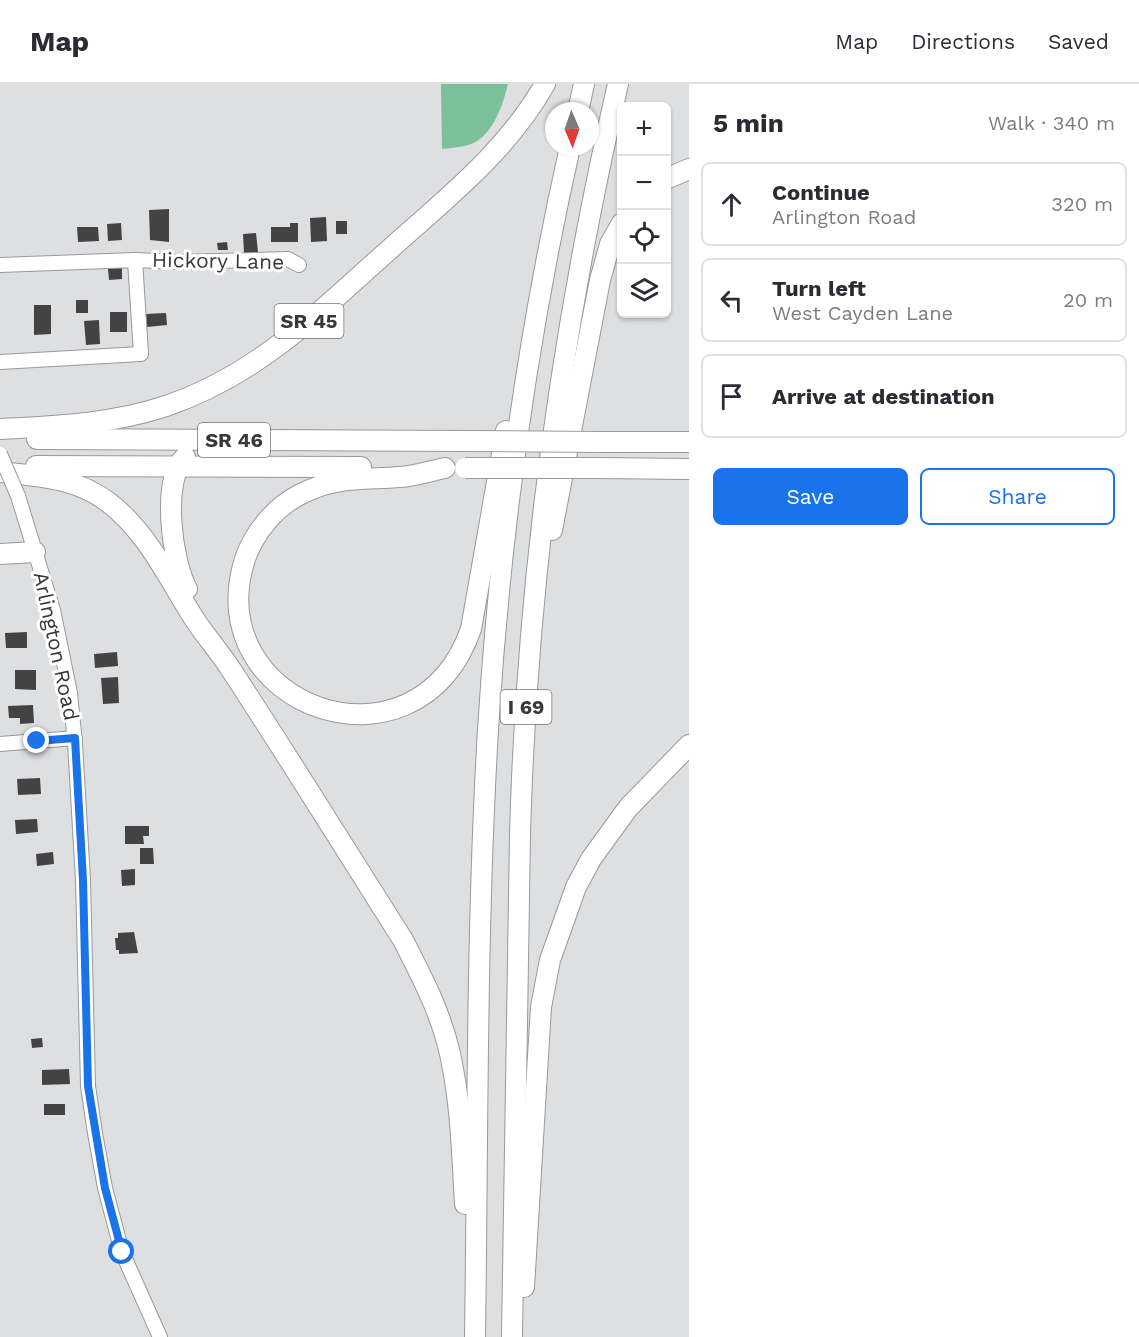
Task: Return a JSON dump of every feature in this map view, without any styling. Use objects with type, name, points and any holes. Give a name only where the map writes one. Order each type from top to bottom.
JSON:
[{"type":"highway","name":"SR 45","points":[[0,429],[90,423],[140,413],[198,393],[256,362],[299,330],[477,172],[508,139],[545,84]]},
{"type":"highway","points":[[580,102],[584,84]]},
{"type":"highway","name":"I 69","points":[[512,1337],[521,775],[533,615],[545,496],[564,358],[588,221],[618,84]]},
{"type":"highway","name":"I 69","points":[[473,1337],[482,868],[488,730],[510,490],[541,293],[568,156]]},
{"type":"highway","points":[[671,177],[689,169]]},
{"type":"highway","points":[[533,615],[556,514],[600,280],[610,244],[617,231]]},
{"type":"highway","points":[[445,468],[402,477],[357,478],[324,483],[297,495],[284,504],[261,528],[252,542],[242,569],[239,593],[240,615],[246,638],[257,660],[292,695],[315,707],[329,711],[362,715],[380,713],[397,708],[425,693],[450,670],[461,655],[474,614],[507,423],[541,293]]},
{"type":"highway","name":"SR 46","points":[[0,439],[601,442],[689,440]]},
{"type":"highway","points":[[226,440],[185,457],[177,467],[172,493],[173,545],[177,564],[185,585],[230,668]]},
{"type":"highway","points":[[0,466],[689,469]]},
{"type":"highway","points":[[0,472],[55,478],[73,483],[99,495],[118,509],[138,531],[198,624],[230,668],[403,940],[425,982],[439,1017],[450,1053],[458,1098],[473,1337]]},
{"type":"highway","points":[[0,554],[35,552]]},
{"type":"highway","points":[[519,1337],[526,1264],[541,1008],[550,960],[576,887],[591,859],[628,808],[689,745]]},
{"type":"street","name":"Hickory Lane","points":[[0,265],[135,260],[180,262],[288,259],[299,265]]},
{"type":"street","name":"Hickory Lane","points":[[0,362],[141,354],[135,260]]},
{"type":"street","name":"Arlington Road","points":[[0,454],[18,496],[53,609],[70,693],[75,738],[83,880],[88,1086],[105,1188],[118,1236],[145,1307],[160,1337]]},
{"type":"street","points":[[0,744],[75,738]]},
{"type":"green space","points":[[441,84],[508,84],[496,118],[479,140],[464,146],[442,149]]},
{"type":"building","points":[[169,209],[169,242],[150,240],[149,210]]},
{"type":"building","points":[[326,217],[327,241],[311,242],[310,218]]},
{"type":"building","points":[[336,221],[347,221],[347,234],[336,234]]},
{"type":"building","points":[[121,223],[122,240],[108,241],[107,224]]},
{"type":"building","points":[[290,223],[298,223],[298,242],[271,242],[271,227],[290,227]]},
{"type":"building","points":[[77,227],[98,227],[99,241],[78,242]]},
{"type":"building","points":[[256,233],[258,252],[244,253],[243,234]]},
{"type":"building","points":[[227,242],[228,250],[218,250],[217,243]]},
{"type":"building","points":[[122,268],[122,279],[109,280],[108,269]]},
{"type":"building","points":[[76,300],[88,300],[88,313],[76,313]]},
{"type":"building","points":[[34,305],[51,305],[51,334],[34,335]]},
{"type":"building","points":[[110,312],[127,312],[127,332],[110,332]]},
{"type":"building","points":[[166,313],[167,325],[147,327],[146,314]]},
{"type":"building","points":[[99,320],[100,344],[86,345],[84,321]]},
{"type":"building","points":[[27,632],[27,648],[6,648],[5,633]]},
{"type":"building","points":[[117,652],[118,666],[95,668],[94,654]]},
{"type":"building","points":[[15,670],[36,670],[36,690],[15,689]]},
{"type":"building","points":[[118,677],[119,703],[103,704],[101,678]]},
{"type":"building","points":[[33,705],[34,723],[20,724],[20,718],[9,718],[8,706]]},
{"type":"building","points":[[40,778],[41,794],[18,795],[17,779]]},
{"type":"building","points":[[37,819],[38,832],[16,834],[15,820]]},
{"type":"building","points":[[125,826],[149,826],[149,836],[143,836],[144,844],[125,844]]},
{"type":"building","points":[[140,848],[153,848],[154,864],[140,864]]},
{"type":"building","points":[[53,852],[54,864],[37,866],[36,854]]},
{"type":"building","points":[[135,869],[135,885],[122,886],[121,870]]},
{"type":"building","points":[[134,932],[138,953],[119,954],[119,950],[116,950],[115,938],[118,938],[118,933]]},
{"type":"building","points":[[42,1038],[43,1047],[32,1048],[31,1039]]},
{"type":"building","points":[[69,1069],[70,1084],[42,1085],[42,1070]]},
{"type":"building","points":[[44,1104],[65,1104],[65,1115],[44,1115]]},
{"type":"route","points":[[37,741],[75,738],[83,880],[88,1086],[105,1188],[122,1252]]}]
